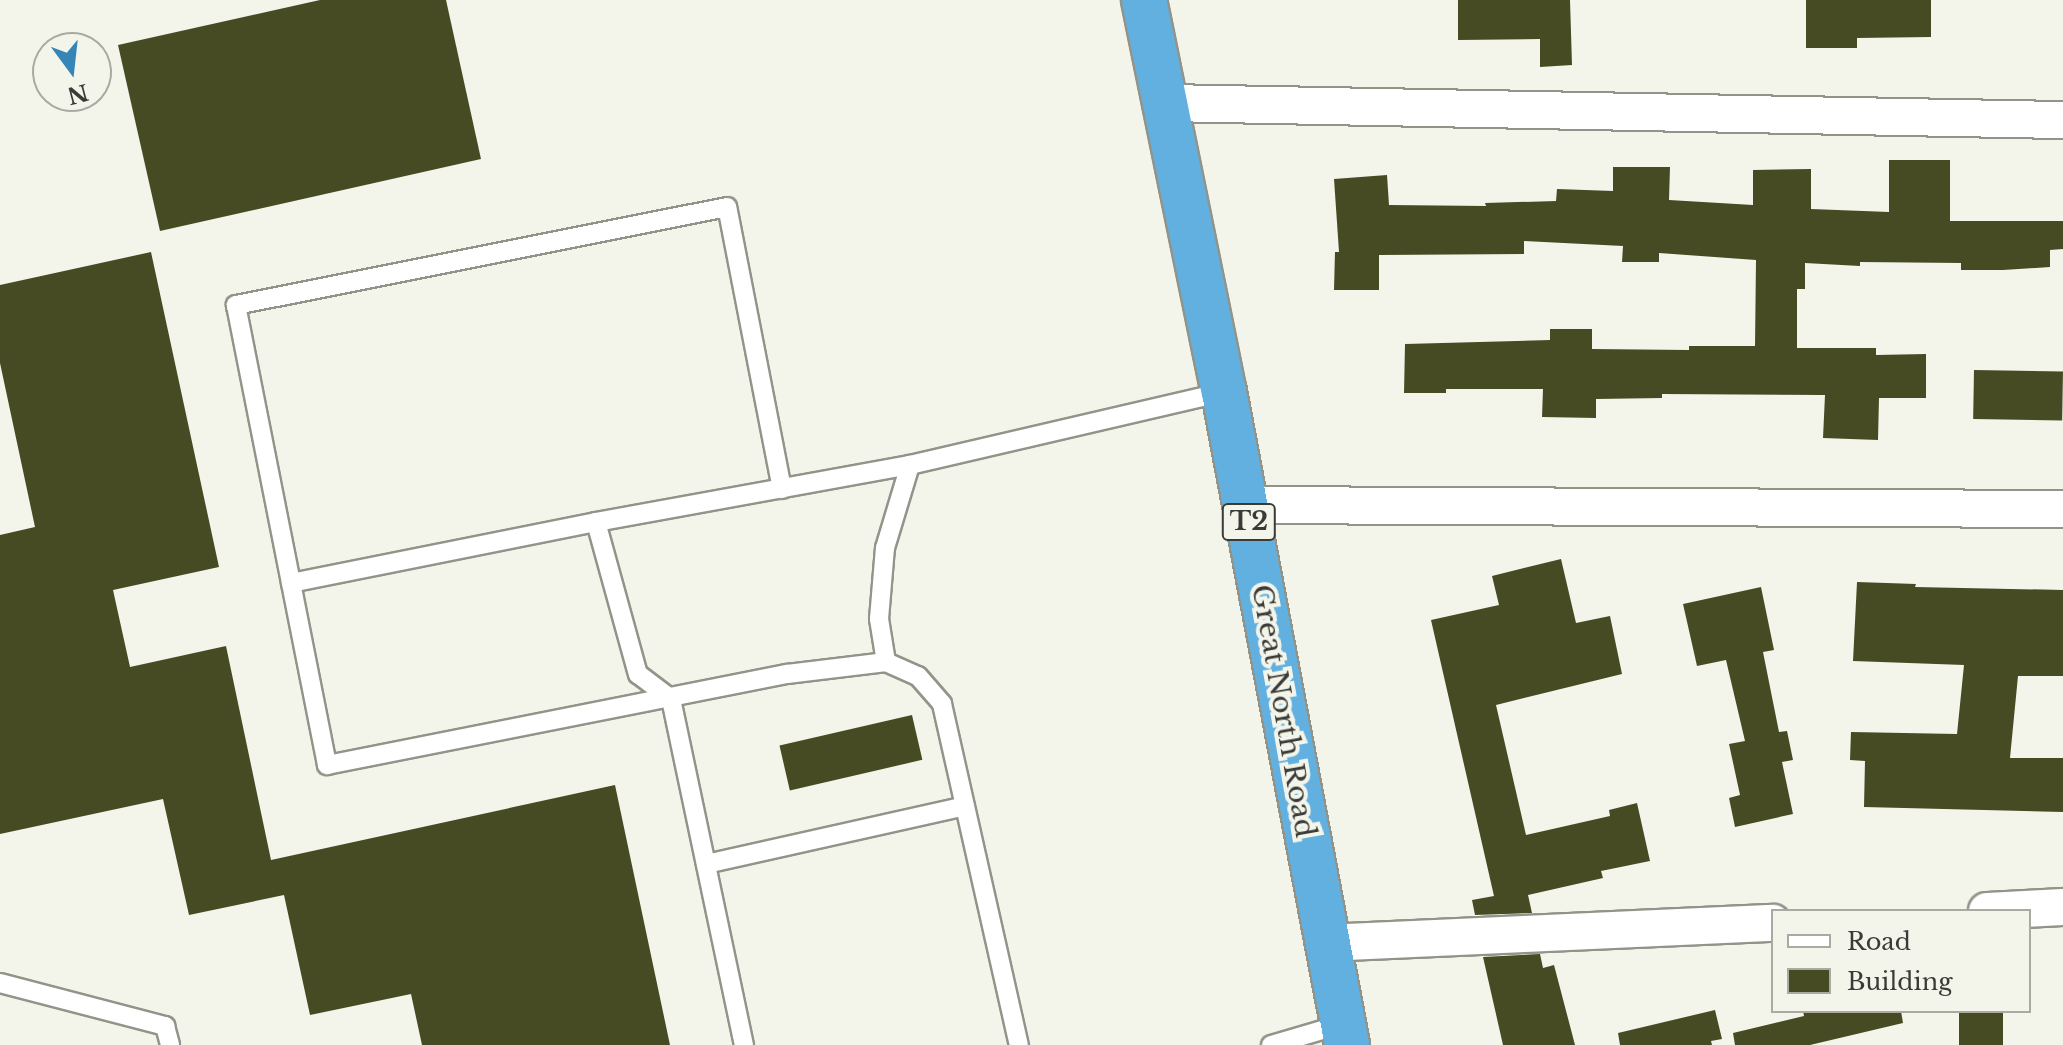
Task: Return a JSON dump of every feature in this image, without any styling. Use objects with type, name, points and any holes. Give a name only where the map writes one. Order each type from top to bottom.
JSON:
[{"type":"highway","name":"Great North Road","points":[[1144,0],[1246,505],[1345,1034]]},
{"type":"street","points":[[1166,103],[2063,120]]},
{"type":"street","points":[[1246,505],[2063,509]]},
{"type":"street","points":[[2025,909],[2063,907]]},
{"type":"street","points":[[1326,943],[1771,923]]},
{"type":"lane","points":[[782,489],[727,207],[236,305],[327,765],[787,674],[886,662],[918,676],[942,704],[1019,1045]]},
{"type":"lane","points":[[291,583],[596,522],[910,465],[1224,392]]},
{"type":"lane","points":[[886,662],[879,619],[885,548],[910,465]]},
{"type":"lane","points":[[596,522],[638,674],[671,699],[744,1045]]},
{"type":"lane","points":[[706,864],[965,806]]},
{"type":"lane","points":[[0,983],[165,1026],[170,1045]]},
{"type":"lane","points":[[1271,1045],[1345,1034]]},
{"type":"building","points":[[320,0],[446,0],[481,159],[160,231],[118,45]]},
{"type":"building","points":[[1458,0],[1570,0],[1572,65],[1540,67],[1540,39],[1458,40]]},
{"type":"building","points":[[1806,0],[1931,0],[1931,37],[1857,38],[1857,48],[1806,48]]},
{"type":"building","points":[[1889,160],[1950,160],[1950,221],[2063,221],[2063,249],[2050,250],[2050,267],[2003,270],[1961,270],[1961,263],[1860,262],[1860,266],[1805,263],[1805,289],[1797,289],[1797,348],[1876,348],[1876,355],[1926,354],[1926,398],[1879,398],[1878,440],[1823,438],[1825,395],[1662,394],[1662,398],[1596,399],[1596,418],[1542,417],[1543,389],[1446,389],[1446,393],[1404,393],[1405,344],[1550,340],[1550,329],[1592,329],[1592,349],[1689,350],[1689,346],[1755,346],[1756,260],[1659,253],[1659,262],[1622,262],[1623,246],[1524,241],[1524,254],[1379,255],[1379,290],[1334,290],[1335,252],[1339,252],[1334,179],[1387,175],[1389,205],[1486,206],[1485,203],[1556,201],[1557,189],[1613,191],[1613,167],[1670,167],[1669,200],[1753,205],[1753,170],[1811,169],[1811,209],[1889,212]]},
{"type":"building","points":[[151,252],[219,567],[113,590],[130,667],[226,646],[271,860],[615,785],[670,1045],[422,1045],[411,994],[310,1015],[284,895],[189,915],[163,799],[0,834],[0,535],[35,527],[0,363],[0,285]]},
{"type":"building","points":[[1974,370],[2063,372],[2062,421],[1973,419]]},
{"type":"building","points":[[1561,559],[1576,623],[1610,616],[1622,674],[1496,705],[1526,835],[1610,816],[1609,810],[1637,803],[1650,861],[1601,871],[1603,878],[1528,895],[1532,913],[1475,915],[1472,900],[1494,896],[1431,620],[1499,605],[1492,576]]},
{"type":"building","points":[[1857,582],[1916,584],[1915,587],[2063,590],[2063,676],[2018,676],[2010,758],[2063,758],[2063,812],[1864,807],[1865,761],[1850,760],[1851,732],[1957,734],[1964,665],[1853,661]]},
{"type":"building","points":[[1761,587],[1774,650],[1763,652],[1779,732],[1787,731],[1793,760],[1782,762],[1793,814],[1735,827],[1729,798],[1740,795],[1729,744],[1745,741],[1726,660],[1697,666],[1683,604]]},
{"type":"building","points":[[912,715],[922,760],[790,790],[779,746]]},
{"type":"building","points":[[1540,954],[1543,968],[1554,965],[1575,1045],[1503,1045],[1483,957]]},
{"type":"building","points":[[1715,1010],[1722,1039],[1711,1041],[1712,1045],[1620,1045],[1618,1033]]},
{"type":"building","points":[[1803,1013],[1901,1013],[1903,1023],[1810,1045],[1735,1045],[1733,1033],[1804,1016]]},
{"type":"building","points":[[1959,1013],[2003,1013],[2003,1045],[1959,1045]]}]
